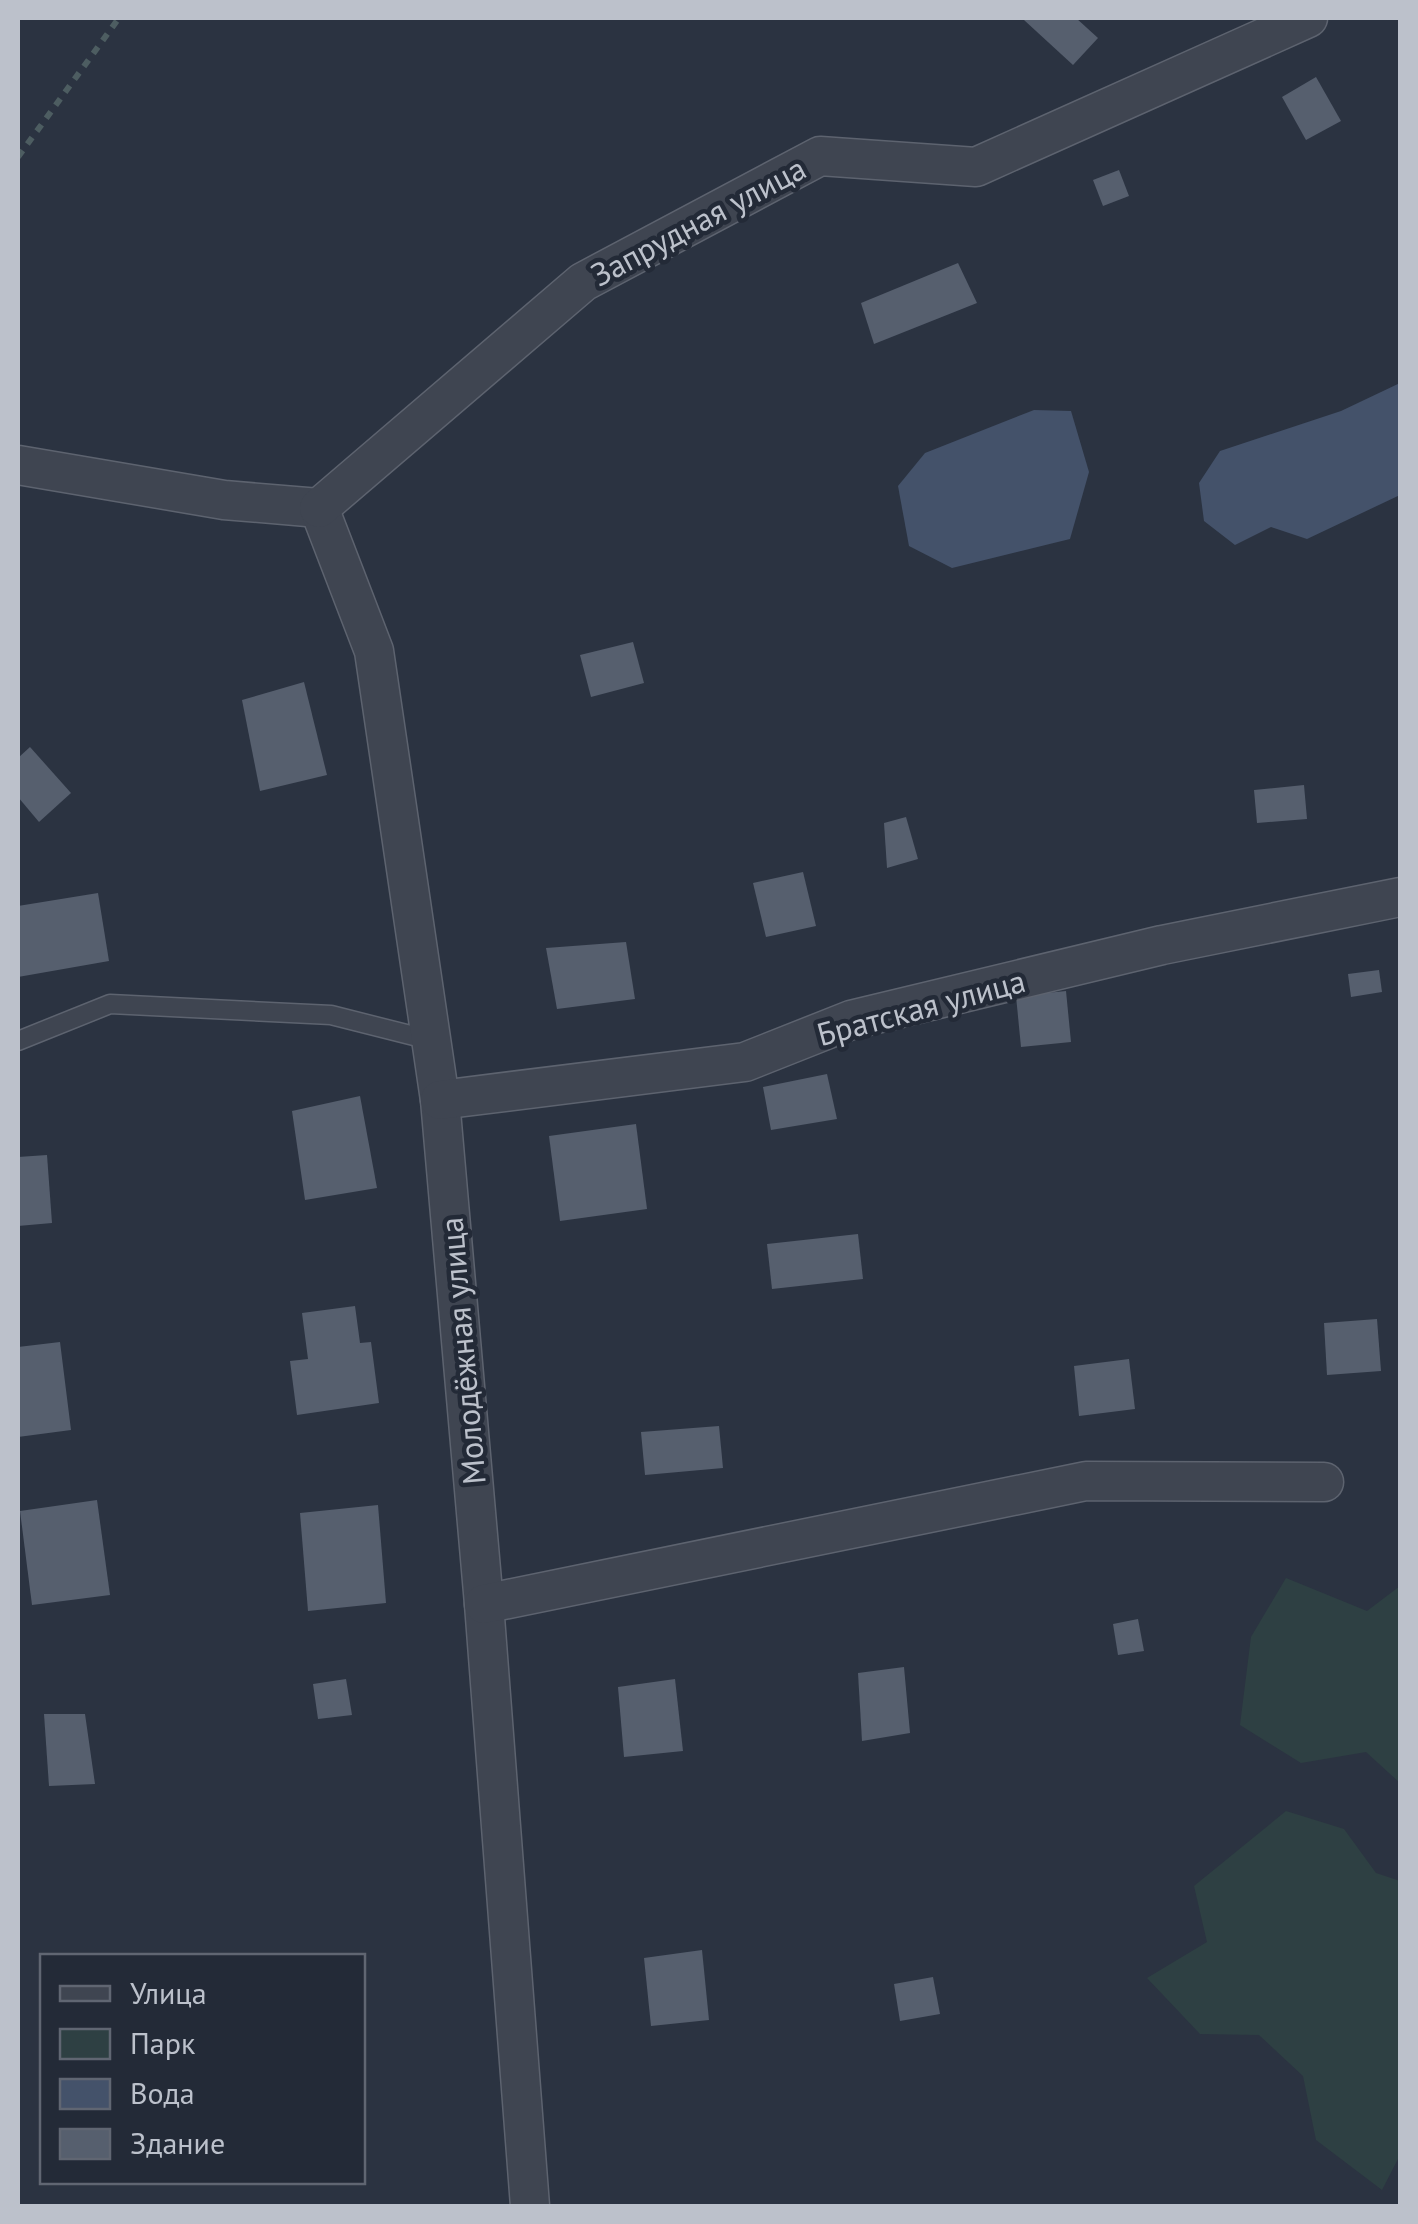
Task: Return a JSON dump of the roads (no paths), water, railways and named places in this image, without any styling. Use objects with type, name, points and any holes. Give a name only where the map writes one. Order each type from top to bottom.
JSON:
[{"type":"street","name":"Запрудная улица","points":[[319,508],[584,282],[820,156],[976,167],[1308,18]]},
{"type":"street","points":[[18,465],[224,500],[319,508]]},
{"type":"street","name":"Молодёжная улица","points":[[319,508],[374,651],[440,1100],[530,2206]]},
{"type":"street","name":"Братская улица","points":[[440,1100],[745,1062],[851,1020],[1162,945],[1400,897]]},
{"type":"street","points":[[484,1604],[1086,1481],[1324,1482]]},
{"type":"lane","points":[[18,1041],[110,1004],[331,1015],[430,1040]]},
{"type":"water","points":[[1400,383],[1400,495],[1307,539],[1271,527],[1235,545],[1204,521],[1199,483],[1220,451],[1341,411]]},
{"type":"water","points":[[1034,410],[1071,411],[1089,472],[1070,539],[952,568],[909,546],[898,486],[925,453]]}]
